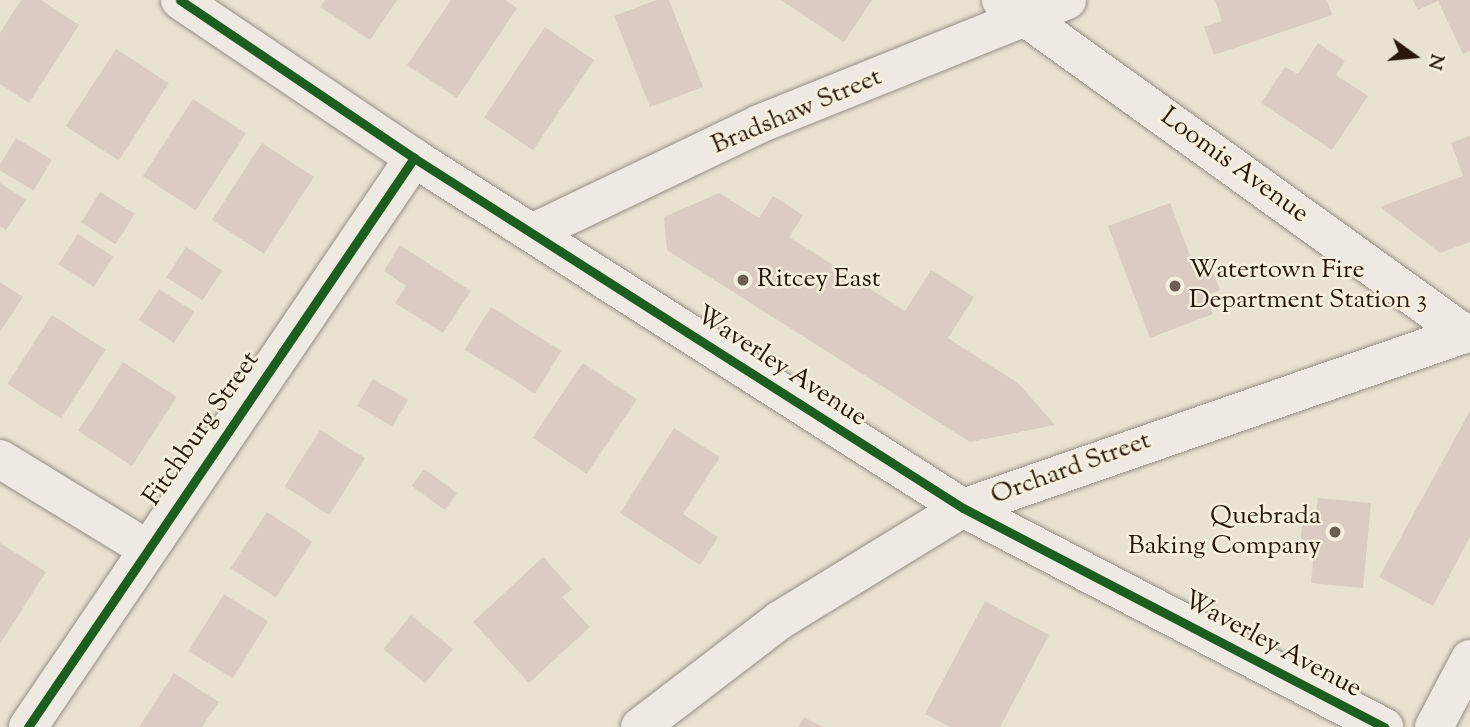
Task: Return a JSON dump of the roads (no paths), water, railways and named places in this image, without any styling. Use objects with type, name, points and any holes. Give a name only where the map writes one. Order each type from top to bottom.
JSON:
[{"type":"street","name":"Waverley Avenue","points":[[180,0],[414,158],[963,508],[1384,727]]},
{"type":"street","name":"Bradshaw Street","points":[[532,233],[759,124],[1015,9],[1067,0]]},
{"type":"street","name":"Loomis Avenue","points":[[1015,9],[1467,333]]},
{"type":"street","name":"Fitchburg Street","points":[[28,727],[146,548],[414,158]]},
{"type":"street","name":"Orchard Street","points":[[640,727],[780,620],[963,508],[1467,333]]},
{"type":"street","points":[[0,459],[146,548]]},
{"type":"street","points":[[1434,727],[1470,659]]},
{"type":"place","name":"Ritcey East","points":[[743,280]]},
{"type":"place","name":"Watertown Fire Department Station 3","points":[[1175,286]]},
{"type":"place","name":"Quebrada Baking Company","points":[[1335,532]]}]
